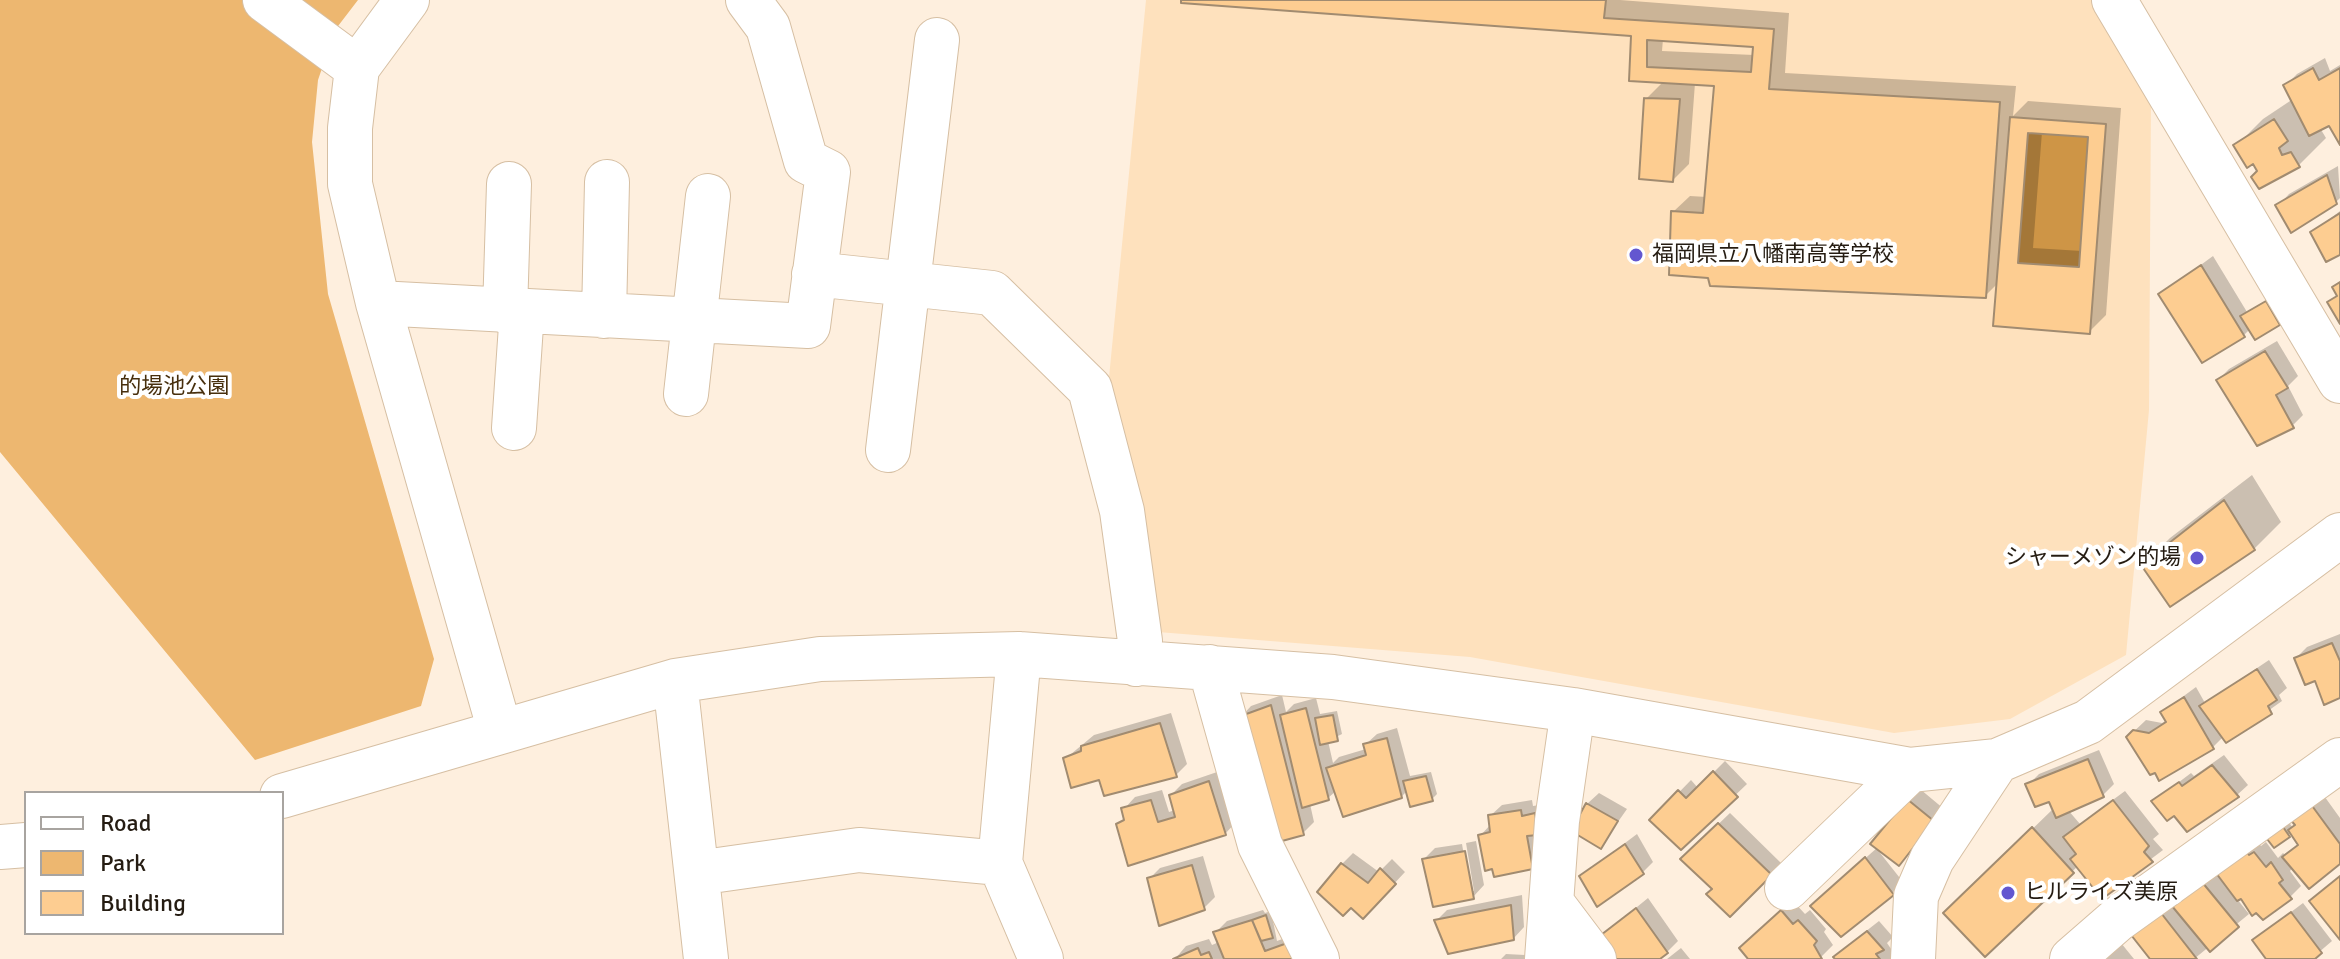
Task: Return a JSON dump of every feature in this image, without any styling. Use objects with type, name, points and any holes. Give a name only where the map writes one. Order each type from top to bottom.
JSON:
[{"type":"street","points":[[265,0],[357,68]]},
{"type":"street","points":[[407,0],[357,68],[350,128],[350,184],[378,303],[500,731]]},
{"type":"street","points":[[378,303],[808,326],[828,172],[806,161],[768,27],[748,0]]},
{"type":"street","points":[[2114,0],[2340,381]]},
{"type":"street","points":[[889,451],[937,40]]},
{"type":"street","points":[[604,316],[607,182]]},
{"type":"street","points":[[509,184],[514,428]]},
{"type":"street","points":[[686,394],[708,196]]},
{"type":"street","points":[[814,274],[992,293],[1090,389],[1122,511],[1140,641],[1136,664]]},
{"type":"street","points":[[284,795],[675,681],[820,659],[1019,654],[1333,677],[1573,710],[1910,770],[1997,761],[2088,722],[2340,535]]},
{"type":"street","points":[[1019,654],[1000,863],[1041,959]]},
{"type":"street","points":[[1210,667],[1260,845],[1317,959]]},
{"type":"street","points":[[675,681],[706,959]]},
{"type":"street","points":[[1547,959],[1557,821],[1573,710]]},
{"type":"street","points":[[2072,959],[2118,919],[2340,760]]},
{"type":"street","points":[[1913,959],[1916,896],[1932,859],[1997,761]]},
{"type":"street","points":[[1787,888],[1910,770]]},
{"type":"street","points":[[0,847],[24,845]]},
{"type":"street","points":[[697,873],[859,850],[1000,863]]},
{"type":"street","points":[[1551,902],[1594,959]]},
{"type":"shaded area","name":"福岡県立八幡南高等学校","points":[[1146,0],[2092,0],[2151,101],[2149,410],[2126,655],[2010,719],[1894,733],[1470,657],[1158,632],[1106,408]]},
{"type":"shaded area","points":[[2028,133],[2088,137],[2079,267],[2018,263]]},
{"type":"green space","name":"的場池公園","points":[[0,0],[358,0],[335,30],[318,80],[312,142],[328,294],[434,659],[421,706],[255,760],[0,452]]},
{"type":"building","points":[[1181,0],[1606,0],[1604,18],[1774,29],[1769,89],[2000,102],[1986,298],[1710,286],[1708,278],[1669,275],[1671,211],[1703,213],[1714,86],[1629,81],[1631,36],[1181,3]],"holes":[[[1647,40],[1753,47],[1751,72],[1647,67]]]},
{"type":"building","points":[[2313,68],[2319,80],[2340,68],[2340,145],[2329,126],[2309,136],[2283,85]]},
{"type":"building","points":[[1644,98],[1680,99],[1673,182],[1639,179]]},
{"type":"building","points":[[2010,117],[2106,124],[2090,334],[1993,326]],"holes":[[[2028,133],[2088,137],[2079,267],[2018,263]]]},
{"type":"building","points":[[2274,119],[2288,141],[2279,148],[2282,155],[2291,152],[2300,167],[2259,189],[2251,177],[2257,171],[2253,164],[2247,168],[2233,145]]},
{"type":"building","points":[[2327,175],[2337,204],[2291,233],[2275,205]]},
{"type":"building","points":[[2340,213],[2340,255],[2326,262],[2310,232]]},
{"type":"building","points":[[2201,265],[2245,337],[2202,363],[2158,294]]},
{"type":"building","points":[[2340,282],[2340,324],[2327,302],[2337,296],[2332,287]]},
{"type":"building","points":[[2266,301],[2280,325],[2255,340],[2240,316]]},
{"type":"building","points":[[2265,351],[2288,388],[2276,395],[2294,428],[2257,446],[2216,380]]},
{"type":"building","name":"シャーメゾン的場","points":[[2224,500],[2255,550],[2170,607],[2141,565]]},
{"type":"building","points":[[2332,643],[2340,661],[2340,698],[2324,705],[2315,681],[2305,685],[2294,658]]},
{"type":"building","points":[[2257,669],[2277,700],[2268,706],[2272,714],[2226,743],[2199,706]]},
{"type":"building","points":[[2184,697],[2214,749],[2159,781],[2155,773],[2150,775],[2126,737],[2133,730],[2149,733],[2166,722],[2160,712]]},
{"type":"building","points":[[1271,705],[1304,835],[1271,844],[1238,717]]},
{"type":"building","points":[[1306,708],[1329,800],[1302,808],[1280,715]]},
{"type":"building","points":[[1333,715],[1338,741],[1320,745],[1315,718]]},
{"type":"building","points":[[1160,723],[1177,777],[1104,796],[1099,780],[1071,788],[1063,758],[1081,751],[1081,746]]},
{"type":"building","points":[[1387,738],[1402,798],[1343,817],[1326,768],[1366,755],[1363,744]]},
{"type":"building","points":[[2088,759],[2104,797],[2056,818],[2049,802],[2035,807],[2025,784]]},
{"type":"building","points":[[2212,765],[2239,797],[2187,832],[2174,816],[2167,821],[2151,801],[2179,782],[2182,786]]},
{"type":"building","points":[[1713,771],[1738,797],[1681,850],[1649,820],[1678,790],[1686,798]]},
{"type":"building","points":[[1426,776],[1433,801],[1410,807],[1403,781]]},
{"type":"building","points":[[1209,781],[1226,835],[1128,866],[1116,824],[1124,820],[1121,808],[1151,800],[1158,822],[1175,817],[1169,795]]},
{"type":"building","points":[[1907,799],[1934,821],[1899,866],[1870,844]]},
{"type":"building","points":[[2113,800],[2149,846],[2144,852],[2153,862],[2102,899],[2070,859],[2076,854],[2063,837]]},
{"type":"building","points":[[1586,803],[1618,821],[1601,849],[1571,831]]},
{"type":"building","points":[[2310,803],[2340,844],[2340,864],[2309,889],[2282,857],[2298,845],[2288,830],[2295,825],[2288,817]]},
{"type":"building","points":[[1521,810],[1522,816],[1535,813],[1538,835],[1527,836],[1533,869],[1494,877],[1492,869],[1485,871],[1478,835],[1490,832],[1488,815]]},
{"type":"building","points":[[2274,814],[2290,837],[2274,848],[2257,826]]},
{"type":"building","points":[[1718,823],[1772,875],[1730,917],[1706,894],[1712,889],[1680,859]]},
{"type":"building","name":"ヒルライズ美原","points":[[2032,827],[2074,873],[1985,957],[1943,913]]},
{"type":"building","points":[[1625,844],[1644,874],[1597,907],[1579,876]]},
{"type":"building","points":[[2243,847],[2249,855],[2254,852],[2266,867],[2271,862],[2283,880],[2279,883],[2292,899],[2263,920],[2256,913],[2252,916],[2241,899],[2237,901],[2213,869]]},
{"type":"building","points":[[1465,851],[1474,899],[1433,907],[1422,859]]},
{"type":"building","points":[[1865,857],[1894,895],[1841,937],[1810,906]]},
{"type":"building","points":[[1341,863],[1368,883],[1380,868],[1396,884],[1363,919],[1351,908],[1343,916],[1317,892]]},
{"type":"building","points":[[1192,865],[1205,910],[1159,926],[1147,878]]},
{"type":"building","points":[[2193,871],[2239,927],[2210,952],[2162,894]]},
{"type":"building","points":[[2340,876],[2340,940],[2309,901]]},
{"type":"building","points":[[2154,904],[2197,959],[2150,959],[2124,926]]},
{"type":"building","points":[[1511,905],[1514,940],[1448,954],[1434,920]]},
{"type":"building","points":[[1636,908],[1668,953],[1660,959],[1612,959],[1597,938]]},
{"type":"building","points":[[1781,910],[1793,924],[1798,920],[1817,941],[1814,945],[1822,959],[1748,959],[1739,948]]},
{"type":"building","points":[[2291,912],[2322,953],[2315,959],[2266,959],[2252,940]]},
{"type":"building","points":[[1266,915],[1273,938],[1261,941],[1252,920]]},
{"type":"building","points":[[1252,920],[1265,951],[1290,942],[1296,959],[1224,959],[1213,932]]},
{"type":"building","points":[[1867,931],[1884,950],[1876,954],[1880,959],[1833,957]]},
{"type":"building","points":[[1198,948],[1201,955],[1209,952],[1212,959],[1173,959]]},
{"type":"place","name":"福岡県立八幡南高等学校","points":[[1636,255]]},
{"type":"place","name":"シャーメゾン的場","points":[[2197,558]]},
{"type":"place","name":"ヒルライズ美原","points":[[2008,893]]}]
